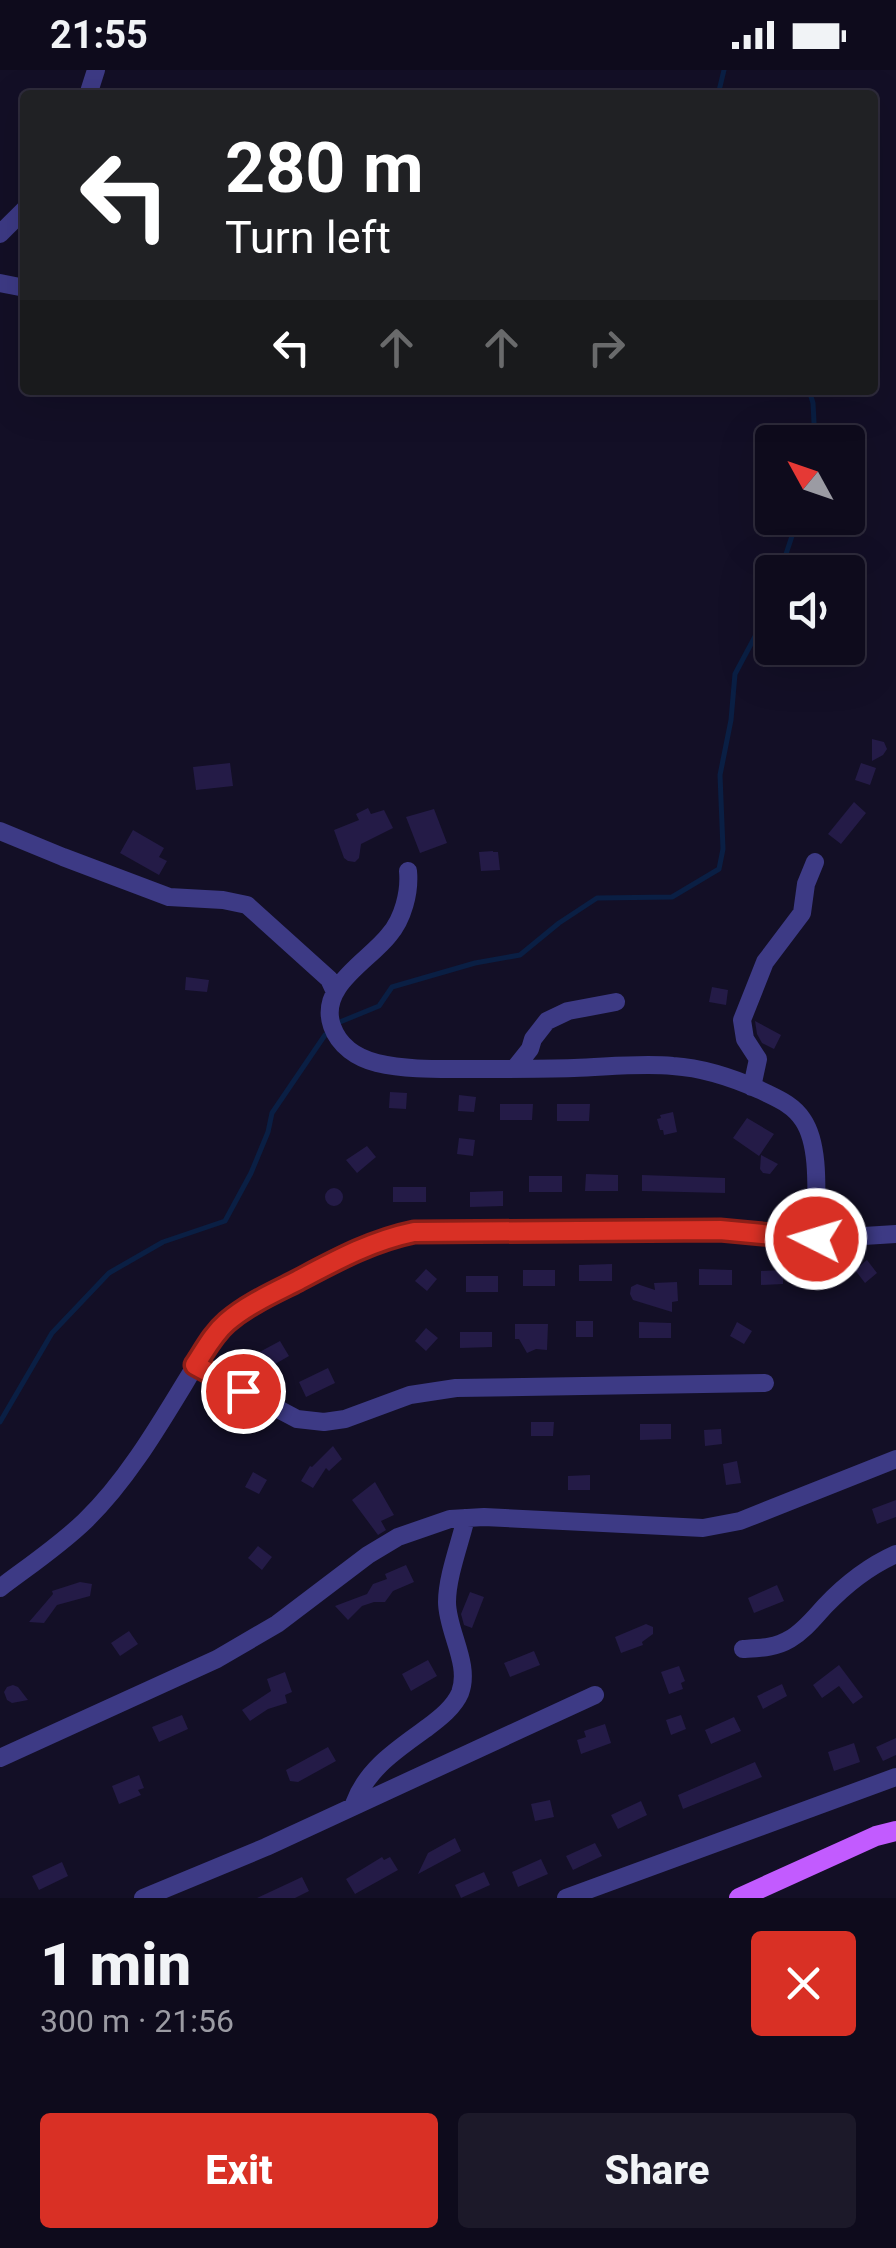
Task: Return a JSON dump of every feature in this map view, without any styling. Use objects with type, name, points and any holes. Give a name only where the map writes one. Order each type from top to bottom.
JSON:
[{"type":"main road","points":[[739,1898],[896,1830]]},
{"type":"street","points":[[0,234],[20,214]]},
{"type":"street","points":[[0,831],[169,897],[247,905],[329,980],[335,992]]},
{"type":"street","points":[[752,1087],[758,1058],[746,1039],[742,1020],[765,962],[800,919],[806,884],[816,862]]},
{"type":"street","points":[[408,871],[408,888],[397,924],[335,992],[330,1019],[340,1042],[374,1062],[436,1069],[673,1066],[720,1073],[793,1108],[804,1122],[815,1164],[816,1239]]},
{"type":"street","points":[[514,1068],[547,1020],[568,1010],[616,1002]]},
{"type":"street","points":[[0,1588],[85,1522],[114,1490],[224,1325],[242,1310],[389,1237],[414,1232],[720,1230],[816,1239],[896,1234]]},
{"type":"street","points":[[195,1365],[298,1418],[324,1422],[410,1396],[456,1388],[765,1383]]},
{"type":"street","points":[[0,1758],[217,1659],[277,1624],[368,1555],[398,1537],[450,1519],[503,1517],[703,1528],[740,1521],[896,1458]]},
{"type":"street","points":[[354,1804],[371,1772],[436,1721],[461,1690],[459,1655],[448,1622],[446,1598],[466,1518]]},
{"type":"street","points":[[743,1649],[766,1648],[787,1641],[806,1628],[853,1580],[896,1554]]},
{"type":"street","points":[[143,1898],[266,1847],[596,1695]]},
{"type":"street","points":[[566,1898],[896,1778]]},
{"type":"building","points":[[872,739],[884,742],[887,749],[872,761]]},
{"type":"building","points":[[230,763],[233,786],[196,790],[193,767]]},
{"type":"building","points":[[861,763],[876,768],[870,785],[855,780]]},
{"type":"building","points":[[854,802],[866,813],[841,844],[828,834]]},
{"type":"building","points":[[368,808],[371,814],[384,810],[393,828],[361,844],[359,858],[348,861],[334,830],[359,820],[356,814]]},
{"type":"building","points":[[434,809],[447,843],[420,853],[406,817]]},
{"type":"building","points":[[133,830],[164,848],[159,857],[167,861],[159,875],[120,853]]},
{"type":"building","points":[[479,852],[498,852],[500,870],[481,871]]},
{"type":"building","points":[[186,977],[209,980],[207,992],[185,990]]},
{"type":"building","points":[[712,987],[728,990],[726,1005],[709,1002]]},
{"type":"building","points":[[755,1021],[781,1035],[774,1049],[762,1043]]},
{"type":"building","points":[[390,1092],[407,1093],[406,1109],[389,1108]]},
{"type":"building","points":[[459,1095],[476,1097],[474,1112],[458,1111]]},
{"type":"building","points":[[500,1104],[533,1104],[532,1120],[500,1120]]},
{"type":"building","points":[[557,1104],[590,1104],[589,1121],[557,1121]]},
{"type":"building","points":[[673,1112],[677,1132],[664,1135],[657,1119]]},
{"type":"building","points":[[747,1118],[774,1134],[759,1156],[733,1138]]},
{"type":"building","points":[[459,1138],[475,1140],[473,1156],[457,1154]]},
{"type":"building","points":[[367,1146],[376,1157],[357,1173],[346,1160]]},
{"type":"building","points":[[761,1155],[778,1164],[770,1174],[760,1169]]},
{"type":"building","points":[[586,1174],[618,1175],[618,1191],[585,1191]]},
{"type":"building","points":[[642,1175],[725,1178],[725,1193],[642,1191]]},
{"type":"building","points":[[529,1176],[562,1176],[562,1192],[529,1192]]},
{"type":"building","points":[[393,1187],[426,1187],[426,1202],[393,1202]]},
{"type":"building","points":[[334,1188],[343,1197],[334,1206],[325,1197]]},
{"type":"building","points":[[503,1191],[503,1206],[470,1207],[470,1192]]},
{"type":"building","points":[[867,1260],[877,1273],[865,1283],[855,1270]]},
{"type":"building","points":[[612,1264],[612,1281],[579,1281],[579,1265]]},
{"type":"building","points":[[426,1269],[437,1279],[427,1291],[415,1281]]},
{"type":"building","points":[[699,1269],[732,1270],[732,1285],[699,1285]]},
{"type":"building","points":[[523,1270],[555,1270],[555,1286],[523,1286]]},
{"type":"building","points":[[783,1270],[783,1284],[761,1285],[761,1271]]},
{"type":"building","points":[[466,1276],[498,1276],[498,1292],[466,1292]]},
{"type":"building","points":[[677,1282],[678,1301],[672,1302],[672,1312],[633,1300],[630,1294],[631,1287],[637,1284],[655,1290],[654,1283]]},
{"type":"building","points":[[576,1321],[593,1321],[593,1337],[576,1337]]},
{"type":"building","points":[[639,1322],[671,1323],[671,1338],[639,1338]]},
{"type":"building","points":[[737,1322],[752,1331],[744,1344],[730,1336]]},
{"type":"building","points":[[515,1324],[548,1324],[547,1350],[527,1353],[519,1339],[515,1339]]},
{"type":"building","points":[[426,1328],[438,1338],[426,1351],[415,1341]]},
{"type":"building","points":[[460,1332],[492,1332],[492,1347],[460,1348]]},
{"type":"building","points":[[280,1341],[289,1356],[263,1371],[254,1355]]},
{"type":"building","points":[[328,1368],[335,1383],[306,1397],[299,1382]]},
{"type":"building","points":[[531,1422],[554,1422],[553,1436],[531,1436]]},
{"type":"building","points":[[640,1424],[671,1424],[671,1439],[640,1440]]},
{"type":"building","points":[[721,1429],[722,1444],[705,1446],[704,1430]]},
{"type":"building","points":[[333,1446],[342,1459],[329,1471],[326,1468],[313,1488],[301,1481],[310,1466]]},
{"type":"building","points":[[737,1461],[741,1483],[726,1485],[723,1464]]},
{"type":"building","points":[[253,1472],[267,1480],[259,1494],[245,1487]]},
{"type":"building","points":[[590,1475],[590,1490],[568,1490],[568,1476]]},
{"type":"building","points":[[375,1482],[394,1515],[381,1521],[386,1530],[378,1535],[352,1500]]},
{"type":"building","points":[[896,1500],[896,1517],[877,1524],[872,1509]]},
{"type":"building","points":[[258,1546],[272,1557],[262,1570],[248,1558]]},
{"type":"building","points":[[406,1565],[414,1582],[393,1591],[385,1602],[362,1606],[348,1620],[335,1606],[367,1594],[373,1584],[387,1579],[385,1574]]},
{"type":"building","points":[[80,1582],[92,1584],[90,1596],[57,1605],[44,1623],[29,1622],[52,1591]]},
{"type":"building","points":[[777,1585],[784,1601],[754,1613],[748,1598]]},
{"type":"building","points":[[470,1592],[484,1597],[472,1628],[464,1625],[461,1614]]},
{"type":"building","points":[[646,1624],[653,1627],[653,1634],[643,1645],[621,1653],[615,1637]]},
{"type":"building","points":[[129,1631],[138,1644],[120,1656],[111,1643]]},
{"type":"building","points":[[534,1651],[540,1665],[510,1677],[504,1663]]},
{"type":"building","points":[[428,1660],[437,1676],[411,1691],[402,1674]]},
{"type":"building","points":[[839,1665],[863,1697],[853,1704],[839,1686],[822,1698],[813,1685]]},
{"type":"building","points":[[679,1666],[685,1681],[681,1683],[683,1689],[669,1694],[661,1672]]},
{"type":"building","points":[[285,1672],[292,1692],[285,1695],[287,1703],[250,1721],[242,1710],[271,1691],[267,1679]]},
{"type":"building","points":[[782,1684],[787,1696],[763,1709],[757,1696]]},
{"type":"building","points":[[13,1685],[28,1700],[7,1700],[4,1692]]},
{"type":"building","points":[[182,1715],[188,1729],[159,1742],[152,1727]]},
{"type":"building","points":[[681,1715],[686,1729],[671,1735],[666,1720]]},
{"type":"building","points":[[734,1717],[741,1731],[711,1744],[705,1730]]},
{"type":"building","points":[[605,1724],[611,1743],[581,1754],[577,1740],[586,1737],[584,1731]]},
{"type":"building","points":[[896,1738],[896,1755],[883,1761],[876,1747]]},
{"type":"building","points":[[854,1743],[860,1762],[834,1771],[828,1752]]},
{"type":"building","points":[[328,1747],[336,1761],[298,1782],[290,1781],[286,1770]]},
{"type":"building","points":[[755,1762],[762,1777],[683,1809],[678,1795]]},
{"type":"building","points":[[139,1775],[144,1788],[138,1790],[141,1795],[119,1804],[112,1786]]},
{"type":"building","points":[[550,1800],[554,1817],[535,1821],[531,1804]]},
{"type":"building","points":[[641,1801],[647,1815],[618,1829],[611,1815]]},
{"type":"building","points":[[455,1838],[461,1851],[418,1874],[428,1853]]},
{"type":"building","points":[[595,1843],[602,1856],[573,1870],[566,1856]]},
{"type":"building","points":[[382,1857],[390,1857],[398,1870],[355,1894],[346,1879]]},
{"type":"building","points":[[541,1859],[548,1874],[518,1887],[512,1872]]},
{"type":"building","points":[[62,1862],[68,1876],[39,1890],[32,1876]]},
{"type":"building","points":[[484,1872],[490,1885],[461,1898],[455,1885]]},
{"type":"building","points":[[302,1877],[309,1891],[295,1898],[257,1898]]},
{"type":"waterway","points":[[719,90],[724,70]]},
{"type":"waterway","points":[[811,395],[814,425]]},
{"type":"waterway","points":[[786,555],[792,535]]},
{"type":"waterway","points":[[335,1024],[379,1006],[392,987],[475,963],[520,955],[597,898],[672,897],[719,869],[723,849],[720,775],[735,674],[755,637]]},
{"type":"waterway","points":[[0,1422],[52,1333],[109,1273],[163,1242],[225,1221],[251,1173],[272,1113],[325,1035]]},
{"type":"route","points":[[243,1391],[195,1365],[224,1325],[242,1310],[389,1237],[414,1232],[720,1230],[816,1239]]}]
